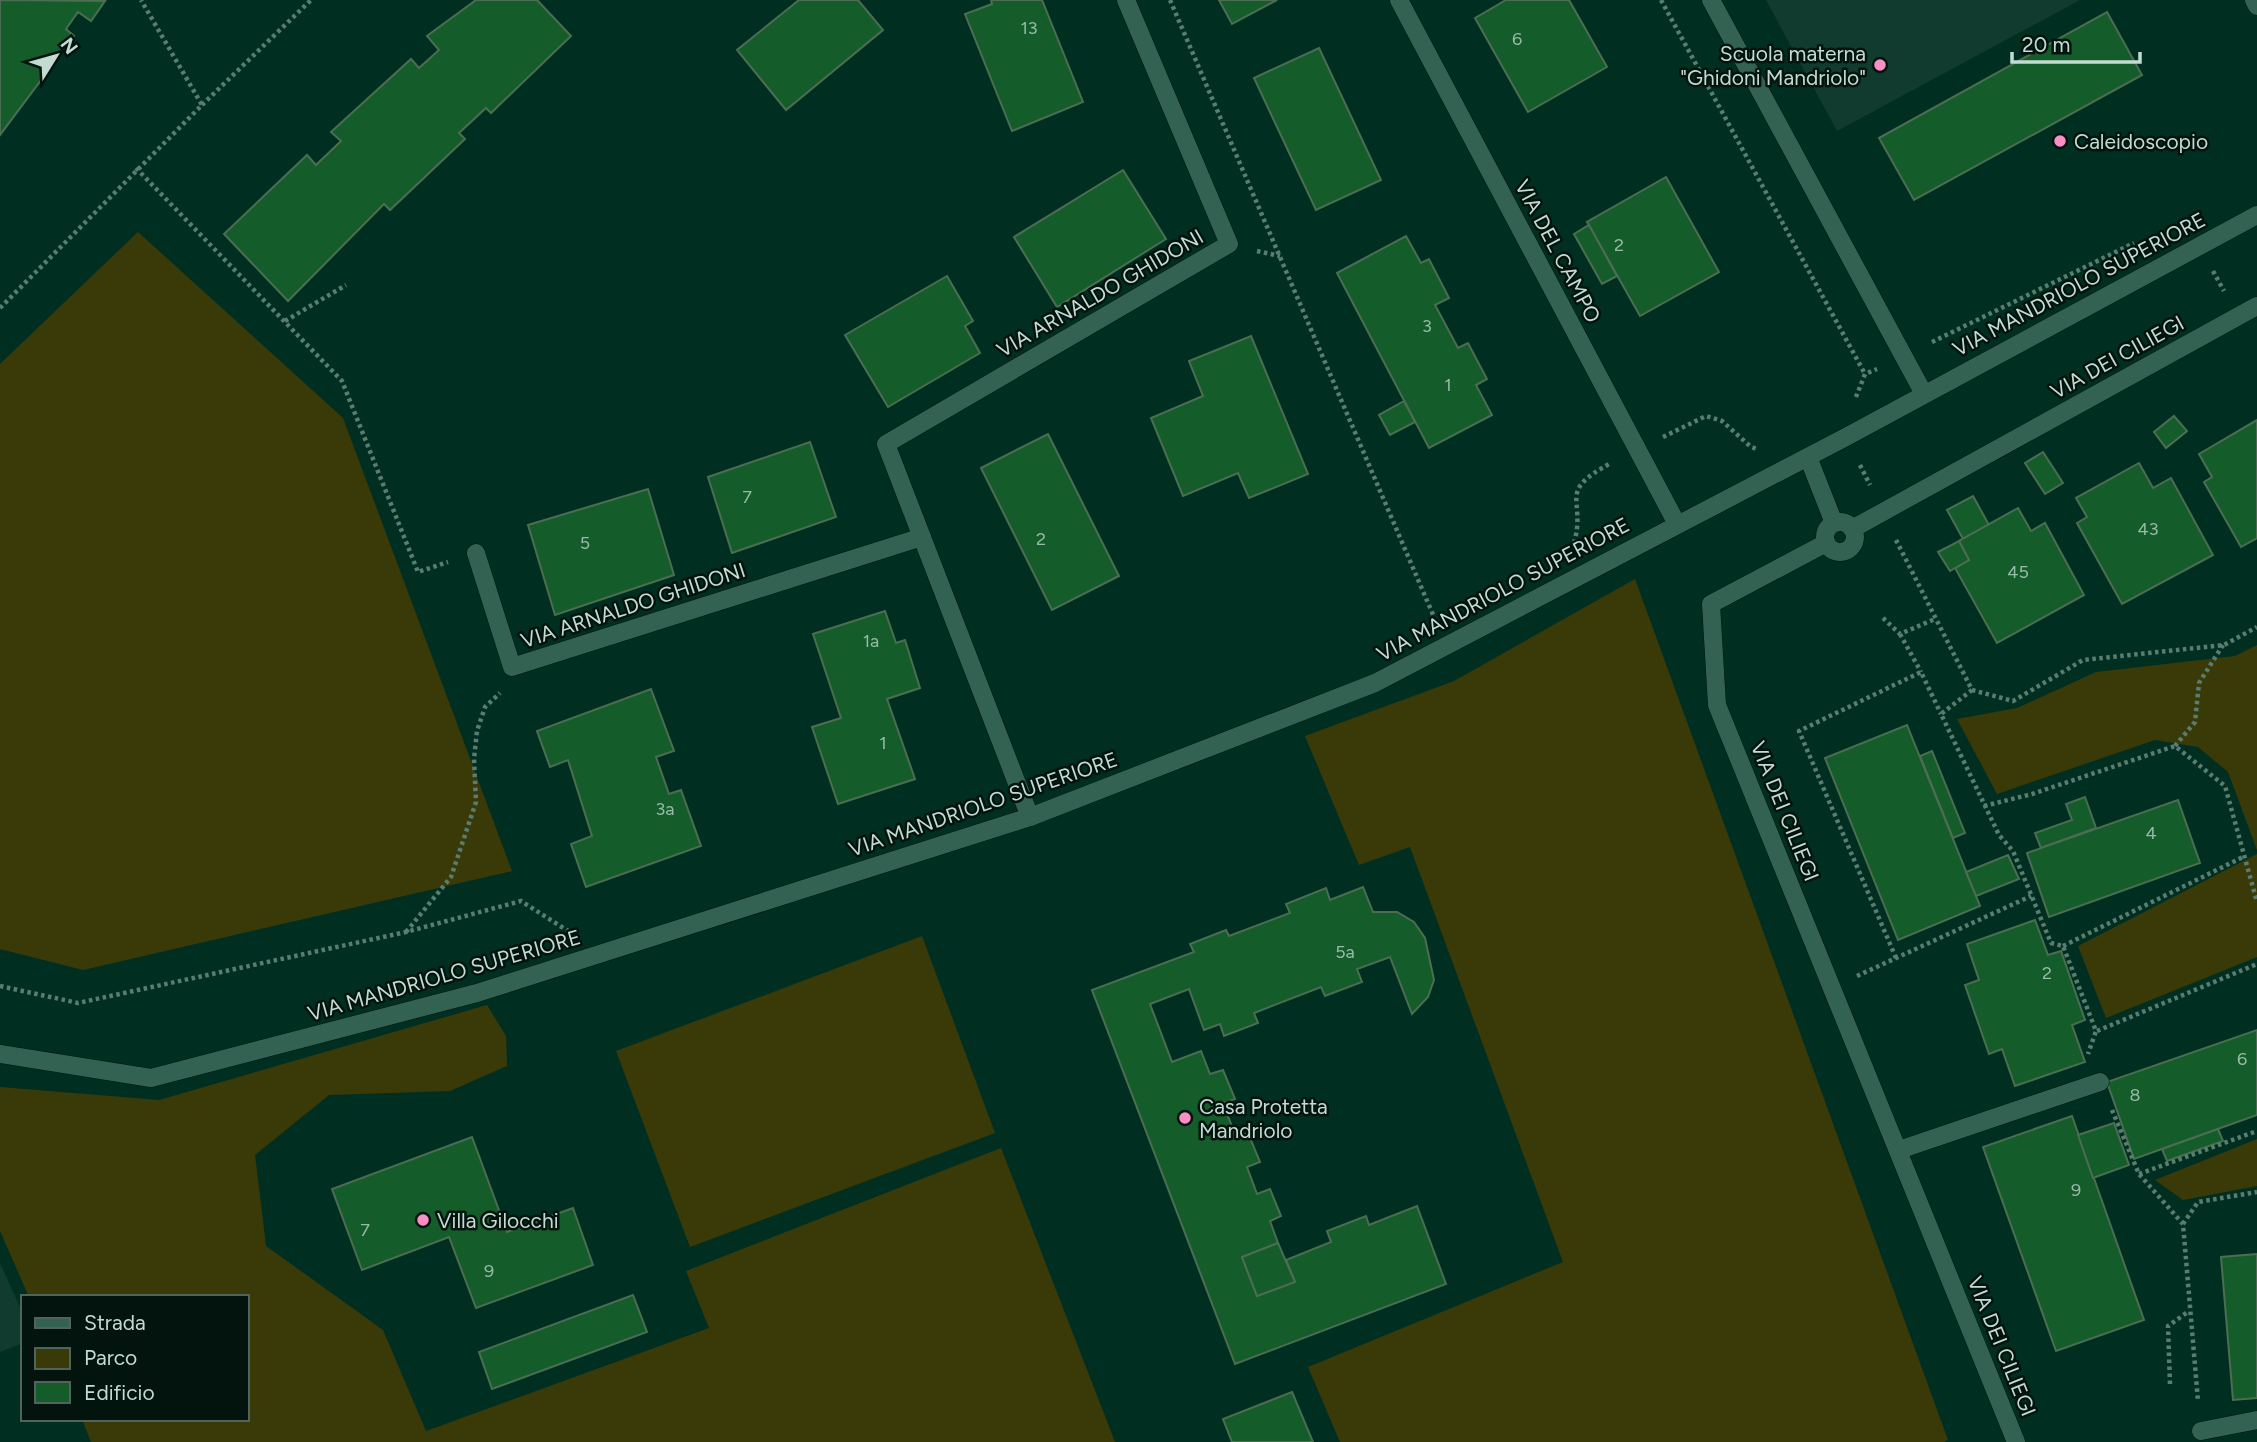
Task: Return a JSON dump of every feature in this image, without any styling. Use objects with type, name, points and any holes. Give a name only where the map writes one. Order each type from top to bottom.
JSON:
[{"type":"street","name":"VIA ARNALDO GHIDONI","points":[[1030,817],[887,444],[1229,244],[1126,0]]},
{"type":"street","name":"VIA DEL CAMPO","points":[[1399,0],[1677,524]]},
{"type":"street","points":[[1711,0],[1924,394]]},
{"type":"street","points":[[2254,0],[2257,6]]},
{"type":"street","name":"VIA MANDRIOLO SUPERIORE","points":[[0,1054],[151,1078],[477,993],[1030,817],[1375,683],[1808,457],[2257,215]]},
{"type":"street","name":"VIA DEI CILIEGI","points":[[2016,1442],[1717,705],[1711,604],[1826,543],[1832,550],[1846,550],[1853,543],[1852,529],[2257,306]]},
{"type":"street","points":[[1808,457],[1834,523]]},
{"type":"street","points":[[1826,543],[1827,529],[1834,523],[1844,523],[1852,529]]},
{"type":"street","name":"VIA ARNALDO GHIDONI","points":[[476,553],[512,667],[922,537]]},
{"type":"street","points":[[1899,1150],[2100,1082]]},
{"type":"street","points":[[2201,1432],[2257,1420]]},
{"type":"path","points":[[141,0],[202,105]]},
{"type":"path","points":[[0,308],[136,168],[311,0]]},
{"type":"path","points":[[1170,0],[1437,624]]},
{"type":"path","points":[[1661,0],[1866,374]]},
{"type":"path","points":[[136,168],[342,381],[418,572],[476,553]]},
{"type":"path","points":[[1850,403],[1866,374],[2135,242]]},
{"type":"path","points":[[2199,245],[2238,316]]},
{"type":"path","points":[[285,321],[346,285]]},
{"type":"path","points":[[1569,550],[1575,541],[1574,493],[1587,476],[1637,449],[1706,416],[1722,421],[1751,447],[1760,450]]},
{"type":"path","points":[[1860,464],[1972,690],[2012,701],[2083,660],[2224,645],[2257,627]]},
{"type":"path","points":[[1883,618],[1900,634],[1921,672],[1984,806],[1999,835],[2013,851],[2051,943],[2063,946],[2243,857]]},
{"type":"path","points":[[1900,634],[1935,618]]},
{"type":"path","points":[[1984,806],[2032,794],[2175,746],[2195,722],[2199,684],[2224,645]]},
{"type":"path","points":[[406,932],[451,877],[476,802],[474,758],[477,731],[485,707],[506,687],[512,667]]},
{"type":"path","points":[[1896,958],[1800,731],[1921,672]]},
{"type":"path","points":[[1941,714],[1972,690]]},
{"type":"path","points":[[2175,746],[2225,786],[2257,902]]},
{"type":"path","points":[[1832,988],[2031,896]]},
{"type":"path","points":[[0,986],[78,1003],[406,932],[521,901],[570,932]]},
{"type":"path","points":[[2063,946],[2096,1031],[2087,1053],[2139,1174],[2183,1224],[2201,1432]]},
{"type":"path","points":[[2096,1031],[2257,964]]},
{"type":"path","points":[[2139,1174],[2257,1131]]},
{"type":"path","points":[[2183,1224],[2197,1202],[2257,1192]]},
{"type":"path","points":[[2170,1384],[2168,1326],[2190,1310]]},
{"type":"shaded area","name":"Scuola materna \"Ghidoni Mandriolo\"","points":[[1766,0],[2080,0],[1837,131]]},
{"type":"shaded area","points":[[0,1263],[21,1310],[21,1344],[0,1352]]},
{"type":"green space","points":[[138,232],[343,418],[512,871],[83,970],[0,949],[0,364]]},
{"type":"green space","points":[[1635,579],[1948,1440],[1944,1442],[1340,1442],[1308,1367],[1563,1262],[1410,847],[1359,865],[1305,736],[1454,681]]},
{"type":"green space","points":[[2257,645],[2257,850],[2228,772],[2198,747],[2155,740],[1997,794],[1957,719],[2017,708],[2096,672],[2235,656]]},
{"type":"green space","points":[[2257,854],[2257,957],[2106,1018],[2078,946]]},
{"type":"green space","points":[[922,936],[995,1133],[690,1247],[616,1051]]},
{"type":"green space","points":[[487,1005],[506,1036],[507,1066],[450,1091],[329,1095],[255,1155],[266,1246],[383,1330],[426,1431],[709,1328],[686,1271],[1001,1148],[1115,1442],[91,1442],[83,1421],[248,1421],[248,1295],[28,1295],[0,1231],[0,1087],[159,1100]]},
{"type":"green space","points":[[2257,1139],[2257,1186],[2183,1200],[2155,1180]]},
{"type":"building","points":[[0,0],[105,1],[91,21],[78,12],[66,29],[74,36],[0,135]]},
{"type":"building","points":[[476,0],[537,0],[571,36],[491,113],[486,108],[459,133],[465,139],[390,210],[384,204],[288,301],[224,234],[307,155],[316,165],[341,141],[331,132],[411,59],[419,68],[439,50],[427,36]]},
{"type":"building","points":[[799,0],[858,0],[883,30],[786,110],[737,50]]},
{"type":"building","points":[[991,0],[1042,0],[1083,102],[1012,131],[965,14],[992,4]]},
{"type":"building","points":[[1219,0],[1277,0],[1232,24]]},
{"type":"building","points":[[1506,0],[1569,0],[1607,67],[1528,112],[1475,18]]},
{"type":"building","points":[[2107,12],[2142,75],[1914,200],[1879,138]]},
{"type":"building","points":[[1319,48],[1381,180],[1316,210],[1254,78]]},
{"type":"building","points":[[1123,170],[1166,239],[1057,307],[1014,237]]},
{"type":"building","points":[[1666,177],[1719,272],[1640,316],[1587,222]]},
{"type":"building","points":[[1589,225],[1617,276],[1602,284],[1574,234]]},
{"type":"building","points":[[1406,236],[1421,263],[1429,259],[1449,298],[1435,305],[1458,348],[1468,343],[1487,379],[1476,385],[1492,415],[1429,448],[1337,273]]},
{"type":"building","points":[[947,276],[973,321],[965,326],[980,353],[888,407],[845,335]]},
{"type":"building","points":[[1251,336],[1308,474],[1249,498],[1238,473],[1183,496],[1151,418],[1203,396],[1189,361]]},
{"type":"building","points":[[1404,401],[1415,422],[1390,435],[1379,415]]},
{"type":"building","points":[[2174,416],[2187,431],[2166,448],[2154,432]]},
{"type":"building","points":[[2257,420],[2257,538],[2241,547],[2204,482],[2212,477],[2199,454]]},
{"type":"building","points":[[1048,434],[1119,576],[1052,610],[981,468]]},
{"type":"building","points":[[810,442],[836,517],[732,553],[708,477]]},
{"type":"building","points":[[2043,452],[2063,483],[2045,494],[2025,463]]},
{"type":"building","points":[[2139,463],[2153,488],[2171,478],[2213,555],[2122,604],[2077,523],[2087,517],[2076,498]]},
{"type":"building","points":[[648,489],[674,575],[555,615],[528,525]]},
{"type":"building","points":[[1973,496],[1989,525],[1963,539],[1947,510]]},
{"type":"building","points":[[2018,508],[2031,531],[2045,523],[2084,595],[1997,643],[1955,568],[1969,560],[1959,541]]},
{"type":"building","points":[[1959,541],[1969,560],[1950,571],[1938,552]]},
{"type":"building","points":[[885,611],[896,643],[905,640],[920,688],[887,699],[915,779],[838,804],[812,727],[841,718],[813,634]]},
{"type":"building","points":[[651,689],[674,751],[656,757],[669,794],[681,790],[701,846],[586,887],[571,844],[592,836],[568,760],[550,767],[537,731]]},
{"type":"building","points":[[1907,725],[1980,906],[1898,940],[1825,758]]},
{"type":"building","points":[[1932,751],[1965,833],[1953,838],[1920,756]]},
{"type":"building","points":[[2085,797],[2096,828],[2041,848],[2035,833],[2072,820],[2066,804]]},
{"type":"building","points":[[2178,800],[2200,863],[2049,917],[2027,853]]},
{"type":"building","points":[[2008,855],[2019,879],[1976,896],[1966,872]]},
{"type":"building","name":"Casa Protetta Mandriolo","points":[[1363,887],[1373,912],[1397,912],[1414,922],[1425,938],[1434,980],[1428,997],[1412,1014],[1390,957],[1357,969],[1362,982],[1325,996],[1321,987],[1254,1013],[1258,1023],[1224,1036],[1220,1024],[1204,1030],[1189,989],[1150,1004],[1172,1062],[1201,1051],[1210,1074],[1223,1070],[1235,1099],[1223,1103],[1236,1137],[1248,1133],[1260,1162],[1247,1167],[1257,1194],[1270,1189],[1281,1216],[1270,1221],[1278,1243],[1242,1257],[1257,1296],[1295,1282],[1286,1260],[1331,1242],[1327,1231],[1366,1216],[1369,1225],[1417,1206],[1446,1284],[1235,1364],[1092,990],[1194,952],[1190,944],[1226,930],[1229,936],[1290,913],[1286,904],[1326,888],[1330,900]]},
{"type":"building","points":[[2035,920],[2048,955],[2061,951],[2085,1020],[2072,1025],[2085,1062],[2015,1086],[2002,1049],[1989,1054],[1965,985],[1979,980],[1967,944]]},
{"type":"building","points":[[2257,1030],[2257,1115],[2134,1159],[2107,1082]]},
{"type":"building","points":[[2072,1116],[2144,1320],[2056,1351],[1983,1147]]},
{"type":"building","points":[[2114,1123],[2129,1165],[2093,1178],[2078,1135]]},
{"type":"building","points":[[2218,1129],[2223,1141],[2167,1161],[2162,1149]]},
{"type":"building","name":"Villa Gilocchi","points":[[472,1137],[507,1232],[573,1208],[593,1265],[476,1308],[449,1237],[362,1270],[332,1189]]},
{"type":"building","points":[[1278,1243],[1295,1282],[1257,1296],[1242,1257]]},
{"type":"building","points":[[2257,1254],[2257,1398],[2233,1400],[2221,1257]]},
{"type":"building","points":[[633,1295],[647,1332],[492,1389],[479,1352]]},
{"type":"building","points":[[1292,1392],[1313,1442],[1232,1442],[1223,1419]]},
{"type":"place","name":"Scuola materna \"Ghidoni Mandriolo\"","points":[[1880,65]]},
{"type":"place","name":"Caleidoscopio","points":[[2060,141]]},
{"type":"place","name":"Casa Protetta Mandriolo","points":[[1185,1118]]},
{"type":"place","name":"Villa Gilocchi","points":[[423,1220]]}]
